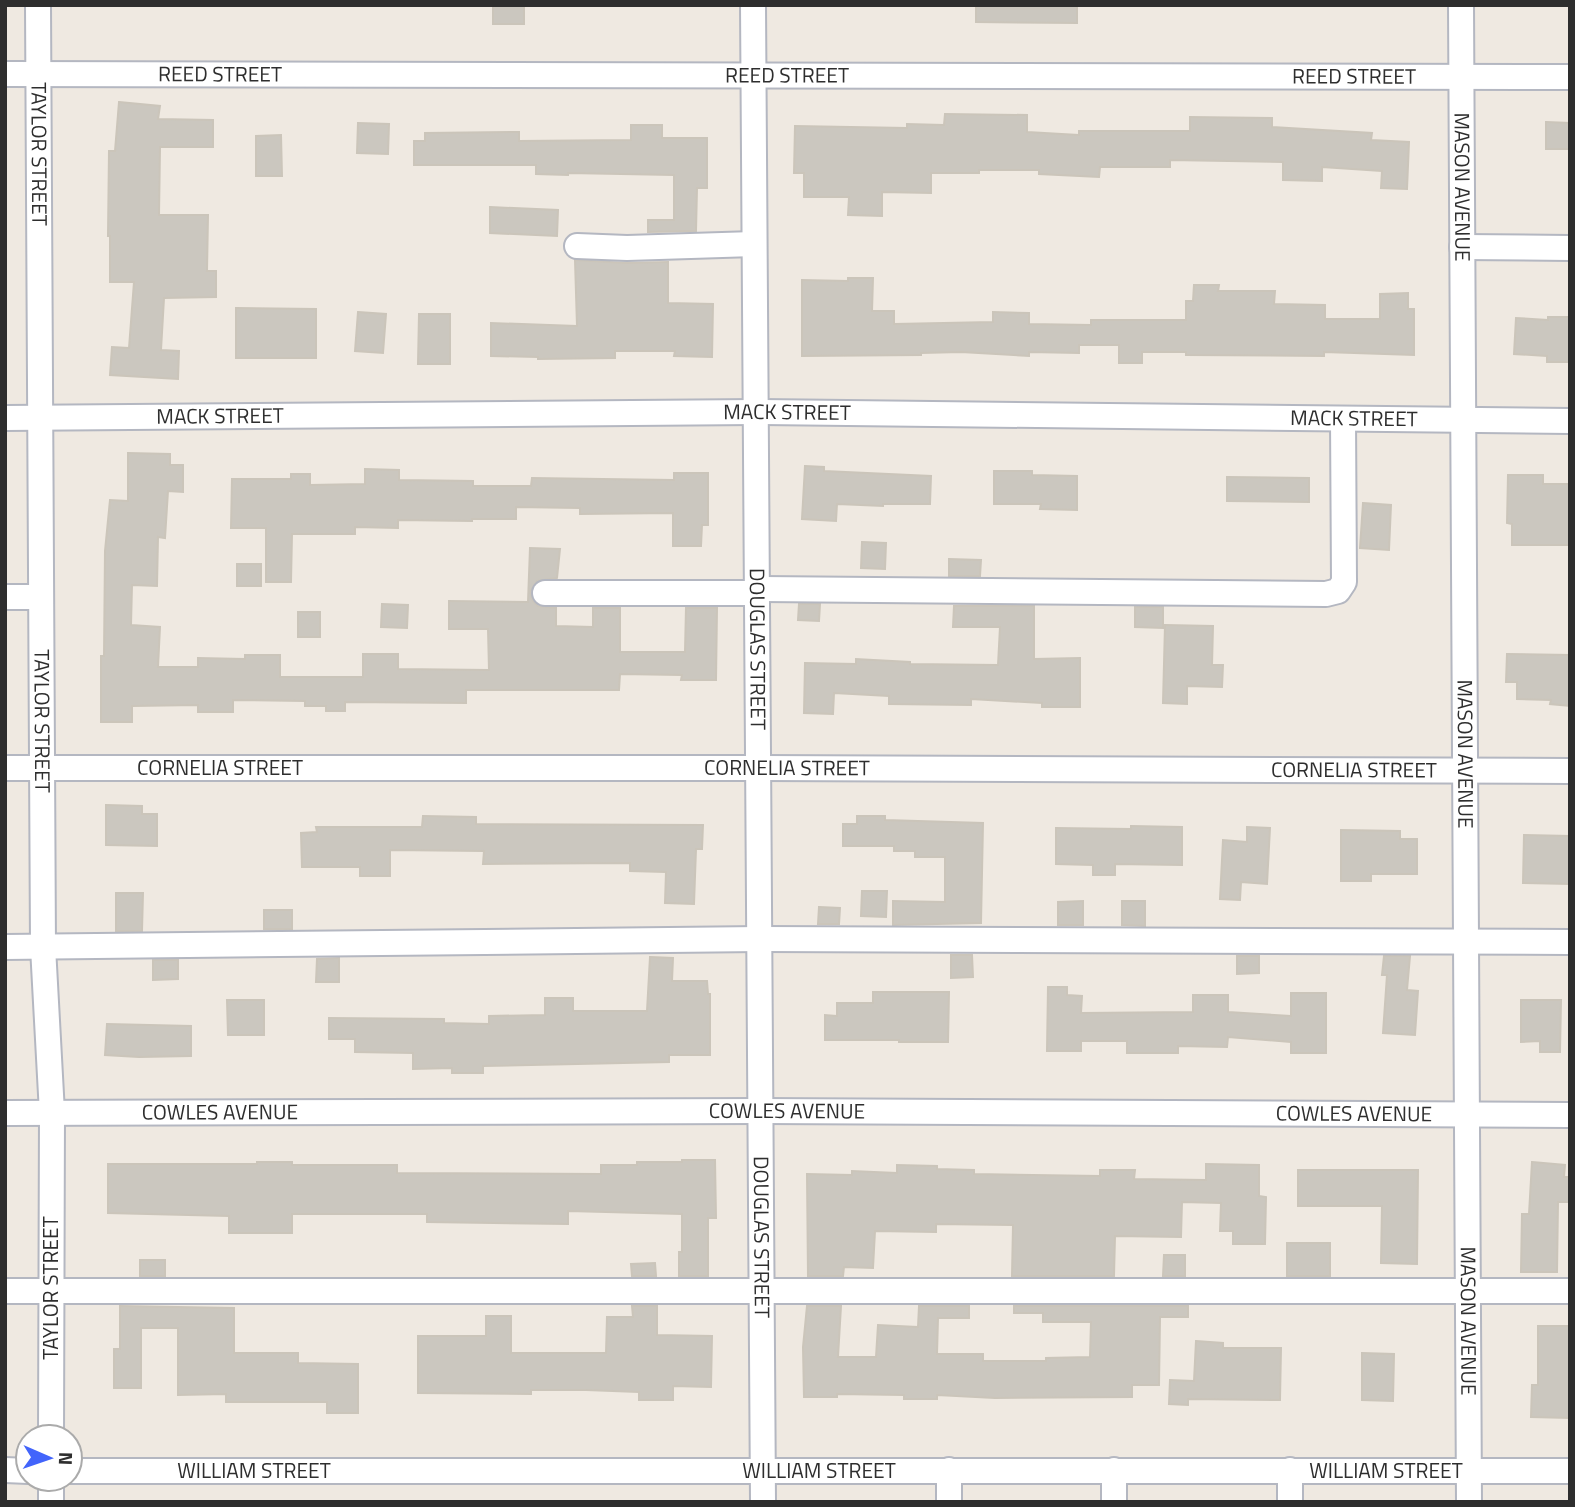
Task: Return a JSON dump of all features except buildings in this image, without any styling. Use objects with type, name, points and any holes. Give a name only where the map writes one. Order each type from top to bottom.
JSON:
[{"type":"street","name":"TAYLOR STREET","points":[[38,5],[43,947],[52,1113],[51,1423]]},
{"type":"street","name":"DOUGLAS STREET","points":[[753,5],[763,1502]]},
{"type":"street","name":"MASON AVENUE","points":[[1461,5],[1469,1502]]},
{"type":"street","name":"REED STREET","points":[[5,74],[1570,77]]},
{"type":"street","points":[[577,246],[627,248],[754,244]]},
{"type":"street","points":[[1462,247],[1570,248]]},
{"type":"street","name":"MACK STREET","points":[[5,418],[756,412],[1570,421]]},
{"type":"street","points":[[545,593],[757,591],[1312,594],[1338,591],[1344,582],[1343,418]]},
{"type":"street","points":[[5,597],[41,597]]},
{"type":"street","name":"CORNELIA STREET","points":[[5,768],[1570,771]]},
{"type":"street","points":[[5,947],[760,939],[1570,942]]},
{"type":"street","name":"COWLES AVENUE","points":[[5,1113],[761,1111],[1570,1115]]},
{"type":"street","points":[[5,1291],[1570,1291]]},
{"type":"street","points":[[949,1470],[949,1502]]},
{"type":"street","points":[[1114,1470],[1114,1502]]},
{"type":"street","points":[[1290,1470],[1290,1502]]},
{"type":"street","name":"WILLIAM STREET","points":[[84,1471],[1570,1471]]}]
